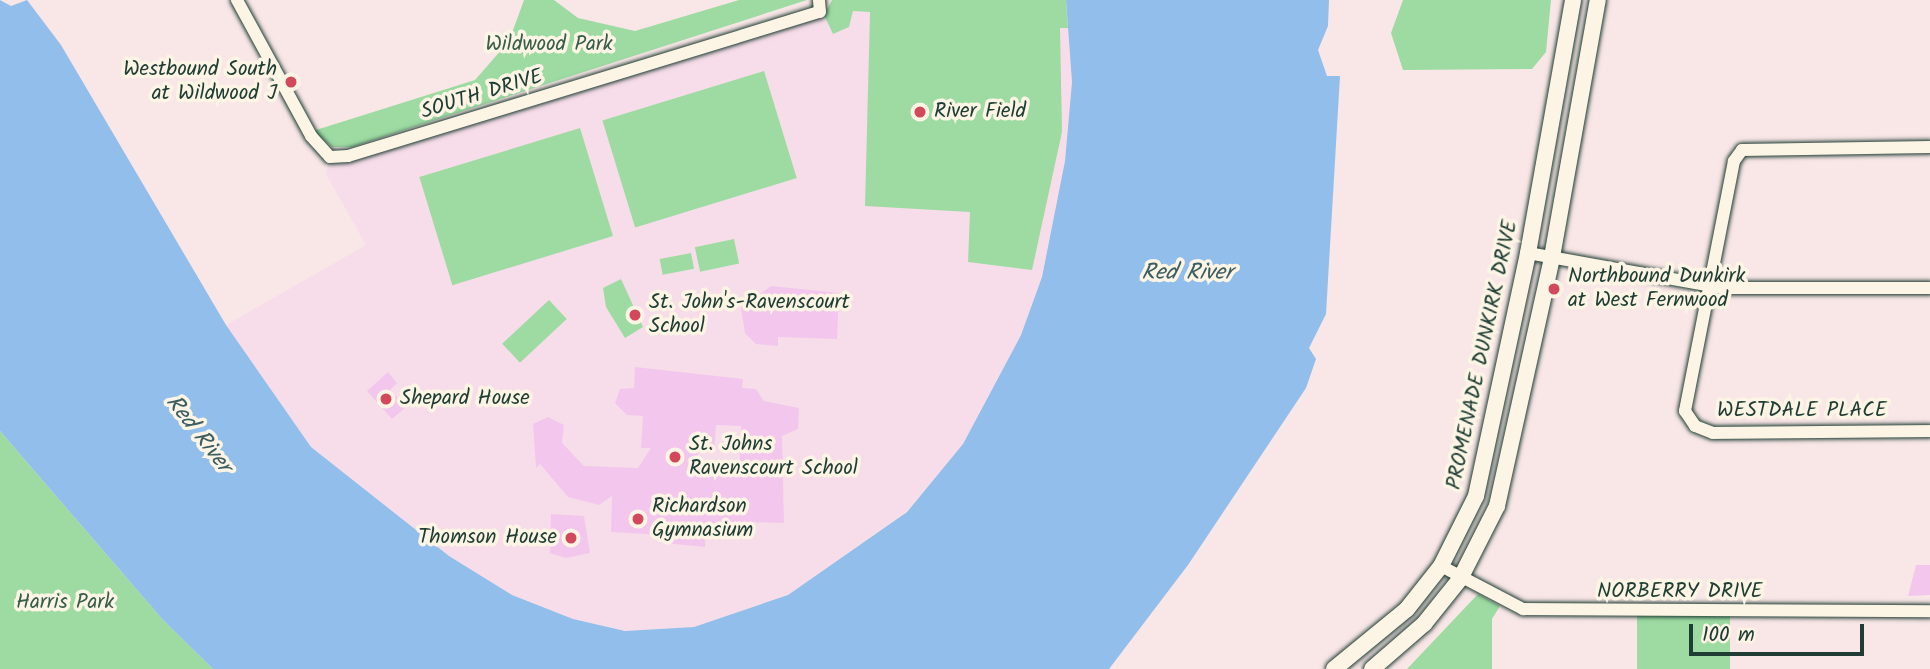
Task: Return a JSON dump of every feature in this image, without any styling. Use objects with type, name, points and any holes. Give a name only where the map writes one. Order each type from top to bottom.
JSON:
[{"type":"main road","name":"PROMENADE DUNKIRK DRIVE","points":[[1334,669],[1407,609],[1441,566],[1482,474],[1528,253],[1573,0]]},
{"type":"main road","points":[[1373,669],[1424,624],[1460,579],[1497,506],[1510,463],[1552,257],[1598,0]]},
{"type":"street","name":"SOUTH DRIVE","points":[[237,0],[311,136],[330,157],[348,156],[820,6]]},
{"type":"street","name":"WESTDALE PLACE","points":[[1930,147],[1742,149],[1734,162],[1712,286],[1685,411],[1695,426],[1713,433],[1930,432]]},
{"type":"street","points":[[1528,253],[1712,286],[1930,288]]},
{"type":"street","name":"NORBERRY DRIVE","points":[[1441,566],[1498,601],[1551,612],[1930,611]]},
{"type":"shaded area","name":"St. John's-Ravenscourt School","points":[[816,6],[1068,28],[1072,82],[1065,161],[1042,277],[1021,335],[963,444],[907,511],[788,595],[694,627],[625,631],[573,619],[512,595],[449,556],[311,447],[226,325],[366,245],[326,174],[330,157],[348,156]]},
{"type":"green space","name":"Wildwood Park","points":[[524,0],[554,0],[578,18],[635,31],[739,0],[807,0],[352,147],[332,147],[318,135],[316,130],[475,80],[509,41]]},
{"type":"green space","points":[[832,0],[1066,0],[1068,28],[1060,28],[1062,132],[1032,270],[968,262],[970,212],[865,206],[870,12],[853,11],[849,27],[833,34],[824,15]]},
{"type":"green space","points":[[1403,0],[1551,0],[1546,52],[1532,69],[1403,70],[1391,33]]},
{"type":"green space","points":[[764,71],[797,178],[635,228],[602,120]]},
{"type":"green space","points":[[580,128],[613,236],[452,285],[419,177]]},
{"type":"green space","points":[[734,239],[739,263],[700,272],[695,247]]},
{"type":"green space","points":[[691,253],[694,269],[663,275],[660,259]]},
{"type":"green space","points":[[621,279],[643,327],[625,338],[606,307],[603,288]]},
{"type":"green space","points":[[549,300],[567,319],[520,363],[502,344]]},
{"type":"green space","name":"Harris Park","points":[[0,431],[163,620],[213,669],[0,669]]},
{"type":"green space","points":[[1478,594],[1500,606],[1492,619],[1492,669],[1407,669]]},
{"type":"green space","points":[[1637,615],[1730,615],[1730,669],[1637,669]]},
{"type":"water","name":"Red River","points":[[0,0],[11,6],[27,0],[61,45],[226,325],[311,447],[449,556],[512,595],[573,619],[625,631],[694,627],[788,595],[907,512],[963,444],[1021,335],[1042,277],[1065,161],[1072,82],[1066,0],[1329,0],[1328,26],[1318,50],[1327,76],[1340,76],[1326,314],[1309,348],[1316,359],[1306,388],[1188,565],[1109,669],[213,669],[163,620],[0,431]]},
{"type":"building","points":[[771,286],[839,293],[837,339],[778,337],[778,346],[756,344],[745,333],[741,308]]},
{"type":"building","name":"St. Johns Ravenscourt School","points":[[635,367],[743,379],[742,388],[756,389],[764,401],[799,408],[798,429],[782,436],[784,523],[750,522],[739,530],[706,525],[705,547],[664,543],[664,535],[611,532],[612,496],[599,505],[568,497],[540,464],[536,468],[533,424],[548,417],[564,425],[562,443],[584,466],[638,468],[651,448],[641,448],[643,416],[627,415],[615,403],[620,389],[634,388]],"holes":[[[716,425],[741,426],[739,476],[697,474],[698,452],[714,453]]]},
{"type":"building","name":"Shepard House","points":[[388,372],[397,383],[390,390],[406,407],[392,419],[367,391]]},
{"type":"building","name":"Thomson House","points":[[551,514],[584,516],[590,553],[566,558],[550,553]]},
{"type":"building","points":[[1916,565],[1930,565],[1930,595],[1908,596]]},
{"type":"place","name":"Westbound South at Wildwood J","points":[[291,82]]},
{"type":"place","name":"River Field","points":[[920,112]]},
{"type":"place","name":"Northbound Dunkirk at West Fernwood","points":[[1554,289]]},
{"type":"place","name":"St. John's-Ravenscourt School","points":[[635,315]]},
{"type":"place","name":"Shepard House","points":[[386,399]]},
{"type":"place","name":"St. Johns Ravenscourt School","points":[[675,457]]},
{"type":"place","name":"Richardson Gymnasium","points":[[638,519]]},
{"type":"place","name":"Thomson House","points":[[571,538]]}]
